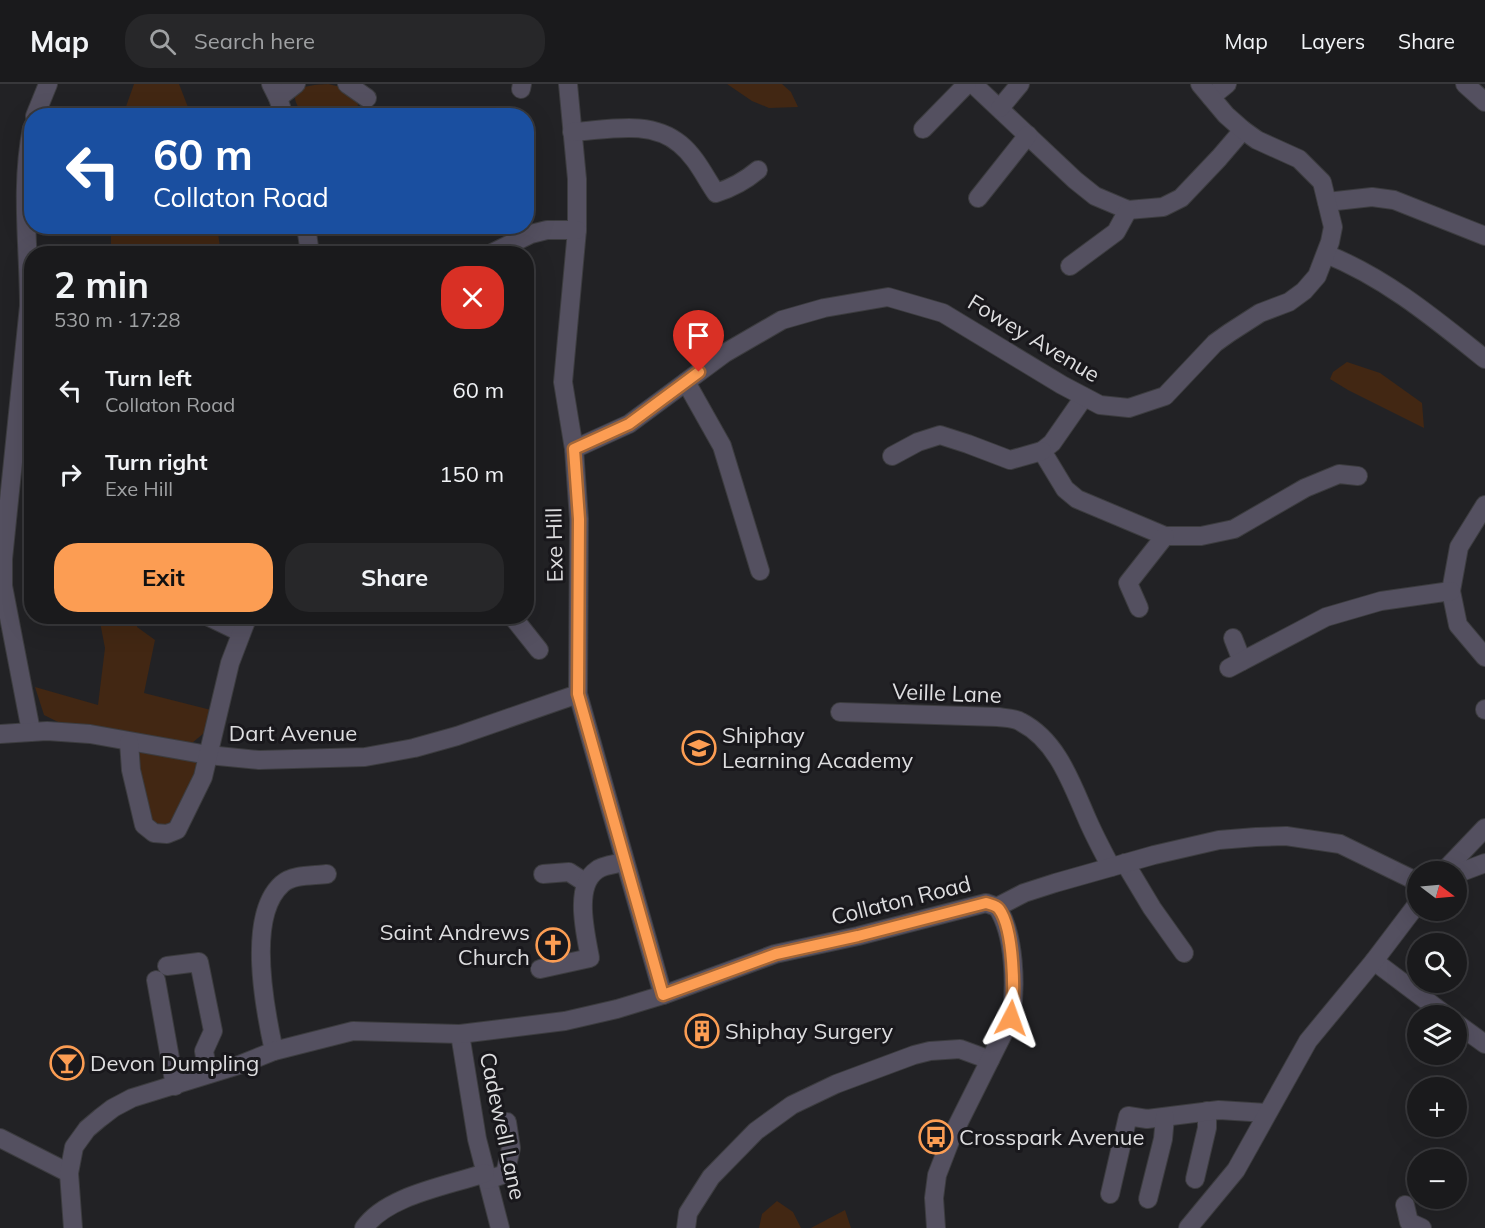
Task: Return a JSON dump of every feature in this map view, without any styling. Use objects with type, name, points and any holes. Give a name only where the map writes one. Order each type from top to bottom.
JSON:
[{"type":"street","points":[[39,108],[48,84]]},
{"type":"street","points":[[281,108],[275,91],[296,84]]},
{"type":"street","points":[[347,84],[367,98]]},
{"type":"street","name":"Exe Hill","points":[[568,84],[577,179],[577,230],[563,382],[574,449],[579,519],[578,694],[663,995]]},
{"type":"street","points":[[923,129],[967,84]]},
{"type":"street","points":[[973,84],[1075,180],[1095,196],[1128,210],[1164,207],[1181,198],[1243,129]]},
{"type":"street","points":[[1000,108],[1020,84]]},
{"type":"street","points":[[1205,91],[1227,84]]},
{"type":"street","points":[[1465,84],[1485,102]]},
{"type":"street","name":"Fowey Avenue","points":[[574,449],[629,424],[725,353],[782,321],[824,308],[888,297],[943,313],[1100,405],[1129,408],[1165,396],[1215,343],[1260,313],[1288,302],[1304,291],[1317,276],[1333,227],[1322,182],[1299,159],[1257,140],[1226,115],[1205,91]]},
{"type":"street","points":[[572,132],[644,127],[659,131],[680,144],[698,164],[716,193],[730,189],[758,170]]},
{"type":"street","points":[[978,198],[1028,135]]},
{"type":"street","points":[[1327,202],[1372,197],[1394,200],[1484,233]]},
{"type":"street","points":[[1071,266],[1116,232],[1128,210]]},
{"type":"street","points":[[534,234],[547,230],[577,230]]},
{"type":"street","points":[[505,246],[533,234]]},
{"type":"street","points":[[1326,254],[1384,283],[1485,359]]},
{"type":"street","points":[[24,355],[3,559],[3,586],[32,731]]},
{"type":"street","points":[[686,382],[722,446],[760,571]]},
{"type":"street","points":[[892,456],[918,442],[940,435],[1010,460],[1042,451],[1052,443],[1084,397]]},
{"type":"street","points":[[1042,451],[1065,489],[1077,499],[1165,536],[1201,536],[1234,529],[1305,488],[1339,474],[1358,476]]},
{"type":"street","points":[[1485,505],[1460,547],[1451,591],[1458,626],[1485,657]]},
{"type":"street","points":[[1139,608],[1128,583],[1165,536]]},
{"type":"street","points":[[1233,638],[1236,664],[1326,617],[1381,601],[1451,591]]},
{"type":"street","points":[[129,742],[131,770],[144,825],[153,833],[167,834],[177,830],[202,777],[230,663],[244,624]]},
{"type":"street","points":[[518,624],[539,651]]},
{"type":"street","name":"Dart Avenue","points":[[0,734],[32,731],[90,734],[208,755],[259,760],[365,757],[414,748],[457,736],[578,694]]},
{"type":"street","name":"Veille Lane","points":[[840,712],[998,717],[1020,721],[1044,739],[1073,784],[1088,821],[1184,953]]},
{"type":"street","points":[[1454,861],[1485,828]]},
{"type":"street","name":"Collaton Road","points":[[73,1228],[69,1173],[74,1147],[87,1129],[113,1108],[132,1098],[239,1065],[274,1051],[353,1031],[460,1034],[565,1021],[617,1010],[776,954],[858,936],[986,903],[997,906],[1035,890],[1118,865],[1219,840],[1286,836],[1340,844],[1407,877]]},
{"type":"street","points":[[540,969],[590,958],[583,920],[586,883],[597,869],[624,862]]},
{"type":"street","points":[[1467,870],[1485,863]]},
{"type":"street","points":[[543,874],[569,872],[586,883]]},
{"type":"street","points":[[274,1051],[264,1003],[261,962],[264,922],[272,896],[284,882],[300,877],[327,874]]},
{"type":"street","points":[[936,1228],[934,1198],[937,1175],[952,1136],[1011,1018],[1014,1000],[1012,969],[1004,916],[997,906]]},
{"type":"street","points":[[1188,1228],[1236,1170],[1308,1041],[1407,918]]},
{"type":"street","points":[[1374,961],[1432,1005]]},
{"type":"street","points":[[175,1086],[161,973],[199,962],[213,1031],[204,1052],[208,1074]]},
{"type":"street","points":[[1467,1031],[1485,1044]]},
{"type":"street","name":"Cadewell Lane","points":[[460,1034],[475,1128],[500,1228]]},
{"type":"street","points":[[686,1228],[688,1213],[711,1176],[756,1131],[792,1105],[836,1084],[930,1051],[960,1049],[990,1060]]},
{"type":"street","points":[[1110,1194],[1128,1116],[1147,1119],[1219,1110],[1267,1113]]},
{"type":"street","points":[[1195,1179],[1207,1128],[1207,1111]]},
{"type":"street","points":[[1148,1199],[1163,1139],[1165,1117]]},
{"type":"street","points":[[364,1228],[380,1211],[400,1201],[486,1177],[505,1174],[511,1148],[507,1122]]},
{"type":"street","points":[[0,1138],[69,1173]]},
{"type":"shaded area","points":[[134,84],[179,84],[188,108],[125,108]]},
{"type":"shaded area","points":[[328,84],[345,88],[356,97],[357,108],[299,108],[295,96],[300,89]]},
{"type":"shaded area","points":[[727,84],[782,84],[791,92],[798,107],[769,108],[752,101]]},
{"type":"shaded area","points":[[111,234],[218,234],[220,246],[111,246]]},
{"type":"shaded area","points":[[1347,362],[1380,373],[1422,403],[1424,428],[1330,379],[1333,372]]},
{"type":"shaded area","points":[[100,624],[137,624],[137,627],[155,640],[144,693],[211,710],[204,733],[192,743],[58,722],[44,715],[35,687],[98,705],[105,648]]},
{"type":"shaded area","points":[[129,742],[208,755],[185,816],[154,833]]},
{"type":"shaded area","points":[[777,1201],[793,1212],[801,1228],[759,1228],[762,1214]]},
{"type":"shaded area","points":[[845,1210],[851,1228],[811,1228]]},
{"type":"place","name":"Shiphay Learning Academy","points":[[699,748]]},
{"type":"place","name":"Saint Andrews Church","points":[[553,945]]},
{"type":"place","name":"Shiphay Surgery","points":[[702,1031]]},
{"type":"place","name":"Devon Dumpling","points":[[67,1063]]},
{"type":"place","name":"Crosspark Avenue","points":[[936,1137]]},
{"type":"route","points":[[699,372],[629,424],[574,449],[579,519],[578,694],[663,995],[776,954],[858,936],[986,903],[997,906],[1004,916],[1012,969],[1014,1000],[1011,1018]]}]
